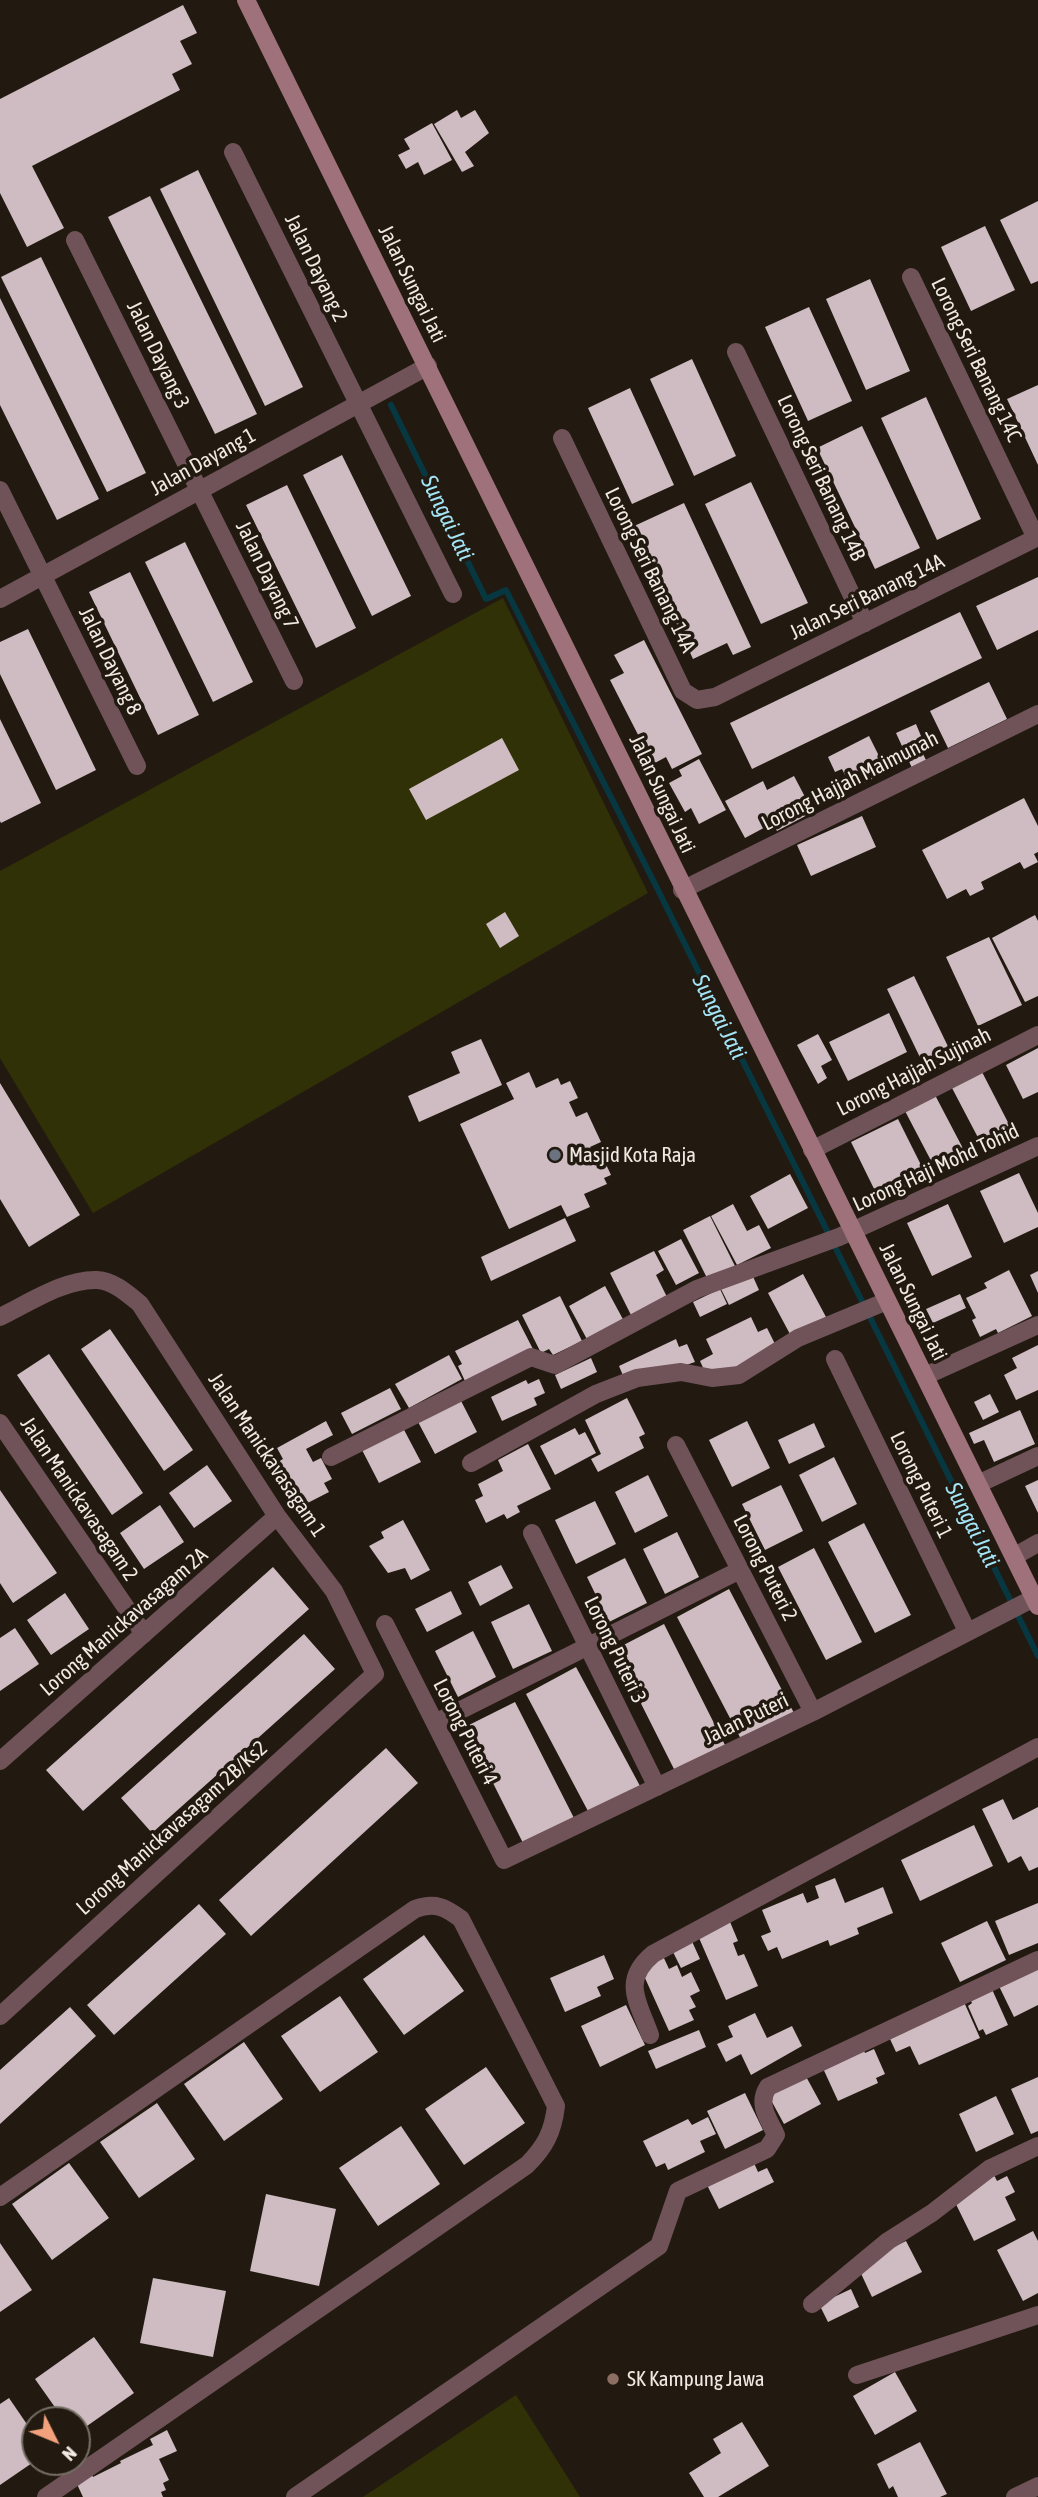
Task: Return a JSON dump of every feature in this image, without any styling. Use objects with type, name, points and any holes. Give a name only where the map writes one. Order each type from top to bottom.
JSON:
[{"type":"main road","name":"Jalan Sungai Jati","points":[[246,0],[589,691],[682,890],[812,1150],[838,1237],[873,1306],[925,1376],[1015,1556],[1032,1603]]},
{"type":"street","name":"Jalan Dayang 2","points":[[233,152],[453,594]]},
{"type":"street","name":"Jalan Dayang 3","points":[[75,240],[200,490]]},
{"type":"street","name":"Lorong Seri Banang 14C","points":[[911,277],[1037,537]]},
{"type":"street","name":"Lorong Seri Banang 14B","points":[[736,352],[865,623]]},
{"type":"street","name":"Jalan Dayang 1","points":[[0,599],[428,366]]},
{"type":"street","name":"Lorong Seri Banang 14A","points":[[562,438],[683,691],[697,700],[715,697]]},
{"type":"street","name":"Jalan Dayang 8","points":[[0,490],[137,766]]},
{"type":"street","name":"Jalan Dayang 7","points":[[200,490],[294,681]]},
{"type":"street","name":"Jalan Seri Banang 14A","points":[[715,697],[1037,537]]},
{"type":"street","name":"Lorong Hajjah Maimunah","points":[[682,890],[1038,714]]},
{"type":"street","name":"Lorong Hajjah Sujinah","points":[[812,1150],[1038,1035]]},
{"type":"street","name":"Lorong Haji Mohd Tohid","points":[[331,1457],[531,1357],[555,1365],[698,1289],[838,1237],[1038,1146]]},
{"type":"street","name":"Jalan Manickavasagam 1","points":[[0,1317],[71,1284],[99,1280],[121,1288],[140,1304],[278,1516],[334,1591],[375,1674]]},
{"type":"street","points":[[471,1463],[596,1394],[616,1386],[637,1378],[681,1372],[712,1378],[739,1375],[799,1338],[873,1306]]},
{"type":"street","points":[[925,1376],[1038,1325]]},
{"type":"street","name":"Lorong Puteri 1","points":[[835,1359],[967,1631]]},
{"type":"street","name":"Jalan Manickavasagam 2","points":[[0,1423],[144,1634]]},
{"type":"street","name":"Lorong Puteri 2","points":[[676,1445],[813,1712]]},
{"type":"street","points":[[978,1485],[1038,1456]]},
{"type":"street","name":"Lorong Manickavasagam 2A","points":[[0,1760],[278,1516]]},
{"type":"street","name":"Lorong Puteri 3","points":[[532,1534],[657,1787]]},
{"type":"street","points":[[1015,1556],[1038,1543]]},
{"type":"street","points":[[435,1723],[740,1570]]},
{"type":"street","name":"Jalan Puteri","points":[[504,1860],[813,1712],[967,1631],[1032,1603]]},
{"type":"street","name":"Lorong Puteri 4","points":[[386,1624],[504,1860]]},
{"type":"street","name":"Lorong Manickavasagam 2B/Ks2","points":[[0,2016],[375,1674]]},
{"type":"street","points":[[650,2035],[633,1984],[638,1966],[653,1954],[1038,1747]]},
{"type":"street","points":[[0,2197],[415,1909],[429,1904],[445,1907],[461,1919],[556,2106],[554,2127],[545,2147],[527,2165],[46,2497]]},
{"type":"street","points":[[295,2497],[659,2246],[678,2191],[767,2149],[772,2143],[776,2135],[762,2105],[762,2096],[768,2087],[1038,1960]]},
{"type":"street","points":[[812,2304],[888,2241],[932,2213],[989,2169],[1038,2146]]},
{"type":"street","points":[[857,2375],[1038,2315]]},
{"type":"street","points":[[1015,2497],[1038,2486]]},
{"type":"shaded area","points":[[503,598],[648,893],[93,1213],[0,1058],[0,871]]},
{"type":"shaded area","points":[[516,2395],[580,2497],[363,2497]]},
{"type":"building","points":[[183,5],[197,33],[180,41],[192,64],[172,74],[180,90],[32,166],[64,228],[27,247],[0,193],[0,99]]},
{"type":"building","points":[[457,110],[461,118],[475,110],[489,133],[465,152],[474,166],[462,172],[434,124]]},
{"type":"building","points":[[432,123],[452,160],[424,175],[418,162],[406,169],[398,155],[410,149],[404,139]]},
{"type":"building","points":[[198,170],[303,387],[265,406],[160,189]]},
{"type":"building","points":[[150,196],[257,414],[215,434],[108,217]]},
{"type":"building","points":[[1038,201],[1038,281],[1031,284],[1000,220]]},
{"type":"building","points":[[985,226],[1015,290],[971,311],[941,247]]},
{"type":"building","points":[[41,257],[146,473],[107,492],[1,277]]},
{"type":"building","points":[[870,279],[910,371],[866,390],[826,299]]},
{"type":"building","points":[[0,298],[99,499],[57,520],[0,405]]},
{"type":"building","points":[[809,307],[852,401],[808,421],[765,327]]},
{"type":"building","points":[[692,359],[736,456],[694,476],[650,379]]},
{"type":"building","points":[[1038,385],[1038,465],[1007,399]]},
{"type":"building","points":[[630,388],[674,485],[632,504],[588,408]]},
{"type":"building","points":[[926,397],[981,519],[937,540],[881,418]]},
{"type":"building","points":[[862,426],[920,548],[875,569],[817,448]]},
{"type":"building","points":[[342,455],[411,596],[372,616],[303,475]]},
{"type":"building","points":[[751,482],[808,603],[761,624],[705,504]]},
{"type":"building","points":[[287,485],[356,628],[316,648],[246,505]]},
{"type":"building","points":[[684,503],[751,647],[733,655],[727,643],[693,659],[632,527]]},
{"type":"building","points":[[185,542],[253,682],[213,702],[145,562]]},
{"type":"building","points":[[130,572],[199,715],[158,735],[89,592]]},
{"type":"building","points":[[1038,577],[1038,630],[997,650],[976,606]]},
{"type":"building","points":[[960,612],[982,658],[752,769],[730,723]]},
{"type":"building","points":[[28,629],[96,770],[56,790],[0,674],[0,642]]},
{"type":"building","points":[[644,640],[702,754],[672,769],[666,757],[653,764],[610,680],[624,673],[614,655]]},
{"type":"building","points":[[989,682],[1007,719],[948,748],[930,711]]},
{"type":"building","points":[[0,719],[41,803],[1,823],[0,821]]},
{"type":"building","points":[[916,724],[926,748],[921,750],[927,762],[912,768],[896,733]]},
{"type":"building","points":[[869,736],[883,764],[876,768],[880,775],[852,789],[842,769],[835,772],[828,757]]},
{"type":"building","points":[[502,738],[519,770],[426,820],[409,789]]},
{"type":"building","points":[[699,759],[726,810],[699,824],[691,808],[685,812],[669,783],[682,776],[679,770]]},
{"type":"building","points":[[794,776],[813,812],[777,831],[773,823],[745,838],[725,801],[763,781],[767,790]]},
{"type":"building","points":[[1024,798],[1038,826],[1038,852],[1034,854],[1038,862],[1024,869],[1020,862],[981,882],[984,889],[970,896],[966,889],[947,899],[922,850]]},
{"type":"building","points":[[862,816],[876,847],[811,876],[797,845]]},
{"type":"building","points":[[505,912],[519,936],[500,948],[486,924]]},
{"type":"building","points":[[1035,915],[1038,921],[1038,996],[1025,1002],[992,938]]},
{"type":"building","points":[[989,937],[1022,1005],[978,1026],[946,957]]},
{"type":"building","points":[[914,976],[955,1061],[928,1074],[887,989]]},
{"type":"building","points":[[889,1013],[907,1052],[848,1081],[829,1042]]},
{"type":"building","points":[[818,1034],[832,1060],[821,1066],[827,1078],[818,1084],[797,1045]]},
{"type":"building","points":[[481,1039],[502,1085],[419,1122],[408,1096],[460,1073],[451,1052]]},
{"type":"building","points":[[1038,1048],[1038,1092],[1023,1099],[1006,1065]]},
{"type":"building","points":[[529,1072],[536,1088],[558,1078],[561,1085],[570,1081],[578,1098],[569,1102],[576,1117],[587,1112],[601,1142],[590,1147],[596,1161],[603,1158],[611,1175],[604,1178],[607,1184],[584,1194],[590,1207],[567,1217],[561,1205],[509,1229],[460,1124],[514,1099],[506,1083]]},
{"type":"building","points":[[982,1072],[1014,1134],[984,1149],[952,1088]]},
{"type":"building","points":[[0,1083],[80,1215],[29,1247],[0,1199]]},
{"type":"building","points":[[935,1095],[968,1158],[938,1174],[905,1111]]},
{"type":"building","points":[[898,1119],[928,1179],[881,1203],[851,1142]]},
{"type":"building","points":[[1019,1173],[1038,1213],[1038,1227],[1004,1243],[980,1191]]},
{"type":"building","points":[[790,1174],[808,1208],[768,1229],[750,1196]]},
{"type":"building","points":[[733,1204],[747,1231],[759,1225],[771,1248],[737,1265],[711,1216]]},
{"type":"building","points":[[948,1204],[972,1257],[932,1276],[907,1223]]},
{"type":"building","points":[[710,1216],[735,1266],[708,1280],[683,1230]]},
{"type":"building","points":[[565,1218],[576,1241],[491,1281],[481,1257]]},
{"type":"building","points":[[681,1239],[699,1273],[676,1285],[658,1251]]},
{"type":"building","points":[[654,1251],[664,1270],[656,1275],[670,1303],[634,1321],[610,1273]]},
{"type":"building","points":[[1009,1270],[1032,1316],[998,1333],[996,1329],[980,1337],[972,1320],[976,1318],[966,1298],[987,1288],[984,1283]]},
{"type":"building","points":[[1038,1271],[1038,1293],[1030,1275]]},
{"type":"building","points":[[751,1272],[759,1290],[729,1305],[720,1287]]},
{"type":"building","points":[[803,1274],[826,1317],[791,1336],[768,1293]]},
{"type":"building","points":[[605,1286],[625,1323],[589,1343],[569,1306]]},
{"type":"building","points":[[720,1289],[727,1304],[700,1317],[693,1302]]},
{"type":"building","points":[[960,1294],[966,1308],[933,1323],[926,1309]]},
{"type":"building","points":[[560,1296],[582,1341],[553,1355],[549,1349],[541,1353],[522,1315]]},
{"type":"building","points":[[751,1317],[758,1332],[767,1328],[776,1346],[711,1385],[700,1361],[713,1354],[706,1339]]},
{"type":"building","points":[[518,1320],[535,1353],[465,1381],[458,1366],[462,1364],[455,1351]]},
{"type":"building","points":[[110,1329],[193,1450],[164,1471],[81,1349]]},
{"type":"building","points":[[676,1339],[679,1347],[687,1344],[695,1362],[627,1385],[619,1366]]},
{"type":"building","points":[[1038,1345],[1038,1390],[1016,1400],[1004,1375],[1017,1368],[1012,1358]]},
{"type":"building","points":[[49,1354],[143,1493],[112,1515],[17,1375]]},
{"type":"building","points":[[449,1355],[462,1379],[409,1408],[395,1384]]},
{"type":"building","points":[[591,1358],[597,1372],[561,1389],[555,1375]]},
{"type":"building","points":[[539,1379],[545,1393],[534,1398],[537,1405],[502,1421],[491,1397],[526,1380],[528,1384]]},
{"type":"building","points":[[390,1388],[401,1409],[352,1434],[341,1413]]},
{"type":"building","points":[[990,1394],[999,1412],[983,1420],[974,1402]]},
{"type":"building","points":[[459,1397],[477,1432],[435,1454],[417,1420]]},
{"type":"building","points":[[627,1398],[645,1434],[639,1437],[644,1448],[598,1472],[591,1459],[601,1454],[585,1420]]},
{"type":"building","points":[[1020,1410],[1035,1444],[994,1462],[984,1440],[974,1444],[969,1433]]},
{"type":"building","points":[[326,1421],[333,1435],[306,1449],[313,1462],[321,1458],[332,1479],[324,1483],[329,1492],[294,1510],[271,1466],[283,1459],[277,1448]]},
{"type":"building","points":[[747,1421],[770,1468],[732,1487],[709,1440]]},
{"type":"building","points":[[814,1423],[825,1447],[789,1464],[778,1440]]},
{"type":"building","points":[[402,1426],[421,1462],[379,1483],[361,1448]]},
{"type":"building","points":[[575,1428],[579,1435],[585,1432],[596,1453],[555,1475],[540,1446]]},
{"type":"building","points":[[528,1444],[551,1489],[517,1506],[520,1512],[507,1519],[504,1514],[486,1523],[475,1500],[483,1496],[478,1484],[503,1471],[498,1460]]},
{"type":"building","points":[[834,1457],[857,1504],[822,1522],[799,1475]]},
{"type":"building","points":[[207,1465],[232,1501],[194,1528],[169,1493]]},
{"type":"building","points":[[648,1475],[668,1516],[635,1533],[615,1492]]},
{"type":"building","points":[[1038,1480],[1038,1513],[1025,1486]]},
{"type":"building","points":[[781,1485],[803,1531],[765,1550],[742,1504]]},
{"type":"building","points":[[0,1490],[57,1573],[13,1603],[0,1583]]},
{"type":"building","points":[[595,1501],[616,1544],[576,1564],[555,1520]]},
{"type":"building","points":[[160,1505],[184,1542],[144,1569],[120,1533]]},
{"type":"building","points":[[403,1520],[430,1570],[411,1580],[405,1568],[388,1573],[369,1546],[384,1538],[381,1532]]},
{"type":"building","points":[[864,1523],[911,1615],[875,1633],[828,1542]]},
{"type":"building","points":[[677,1532],[699,1577],[665,1594],[643,1549]]},
{"type":"building","points":[[814,1548],[862,1642],[826,1660],[778,1567]]},
{"type":"building","points":[[625,1558],[647,1603],[609,1622],[587,1577]]},
{"type":"building","points":[[501,1565],[513,1588],[480,1606],[468,1582]]},
{"type":"building","points":[[273,1567],[309,1609],[83,1811],[46,1770]]},
{"type":"building","points":[[729,1589],[794,1713],[742,1741],[677,1617]]},
{"type":"building","points":[[451,1591],[462,1614],[427,1632],[415,1609]]},
{"type":"building","points":[[65,1593],[89,1629],[51,1655],[27,1620]]},
{"type":"building","points":[[529,1604],[552,1651],[513,1669],[491,1622]]},
{"type":"building","points":[[664,1624],[726,1747],[676,1773],[614,1650]]},
{"type":"building","points":[[15,1628],[39,1664],[0,1691],[0,1638]]},
{"type":"building","points":[[473,1631],[496,1677],[458,1697],[435,1651]]},
{"type":"building","points":[[304,1634],[335,1669],[152,1833],[121,1798]]},
{"type":"building","points":[[576,1667],[640,1786],[589,1813],[526,1694]]},
{"type":"building","points":[[515,1702],[575,1820],[524,1845],[465,1727]]},
{"type":"building","points":[[386,1748],[418,1783],[251,1936],[219,1900]]},
{"type":"building","points":[[1003,1799],[1013,1820],[1038,1807],[1038,1867],[1029,1871],[1021,1856],[1008,1863],[982,1809]]},
{"type":"building","points":[[974,1825],[993,1866],[920,1901],[901,1860]]},
{"type":"building","points":[[835,1878],[845,1903],[883,1887],[893,1913],[857,1928],[859,1934],[830,1946],[828,1940],[782,1959],[777,1947],[768,1951],[761,1936],[771,1932],[762,1910],[803,1893],[807,1903],[819,1898],[815,1886]]},
{"type":"building","points":[[1038,1903],[1038,1943],[1009,1955],[995,1921]]},
{"type":"building","points":[[199,1904],[226,1934],[114,2035],[87,2005]]},
{"type":"building","points":[[728,1917],[738,1941],[733,1943],[738,1956],[744,1954],[758,1986],[726,2000],[696,1931]]},
{"type":"building","points":[[987,1921],[1006,1960],[960,1982],[941,1943]]},
{"type":"building","points":[[424,1935],[464,1991],[404,2035],[363,1979]]},
{"type":"building","points":[[690,1937],[700,1959],[681,1968],[670,1946]]},
{"type":"building","points":[[604,1955],[614,1979],[597,1987],[601,1996],[565,2012],[550,1978]]},
{"type":"building","points":[[663,1956],[669,1969],[677,1965],[682,1977],[691,1972],[700,1991],[690,1996],[696,2007],[689,2010],[694,2020],[669,2031],[640,1967]]},
{"type":"building","points":[[1038,1962],[1038,2005],[1014,2017],[997,1982]]},
{"type":"building","points":[[991,1987],[1008,2025],[986,2035],[983,2029],[979,2031],[968,2006],[972,2003],[969,1996]]},
{"type":"building","points":[[340,1996],[378,2052],[320,2092],[281,2036]]},
{"type":"building","points":[[964,2002],[980,2038],[919,2065],[910,2046],[896,2052],[890,2039],[905,2032],[903,2029]]},
{"type":"building","points":[[626,2005],[645,2045],[600,2067],[581,2026]]},
{"type":"building","points":[[70,2007],[96,2036],[0,2124],[0,2070]]},
{"type":"building","points":[[755,2013],[767,2038],[792,2026],[802,2046],[751,2075],[741,2054],[726,2062],[717,2044],[733,2037],[728,2026]]},
{"type":"building","points":[[699,2030],[706,2047],[656,2069],[648,2051]]},
{"type":"building","points":[[244,2042],[283,2099],[224,2141],[184,2084]]},
{"type":"building","points":[[862,2046],[865,2053],[874,2049],[885,2074],[876,2078],[878,2083],[838,2101],[821,2064]]},
{"type":"building","points":[[486,2067],[525,2123],[464,2165],[425,2109]]},
{"type":"building","points":[[803,2071],[821,2104],[784,2124],[766,2091]]},
{"type":"building","points":[[1038,2077],[1038,2131],[1031,2134],[1011,2089]]},
{"type":"building","points":[[745,2093],[763,2130],[725,2149],[707,2111]]},
{"type":"building","points":[[996,2096],[1014,2134],[976,2152],[959,2114]]},
{"type":"building","points":[[157,2103],[195,2159],[139,2198],[100,2142]]},
{"type":"building","points":[[708,2117],[716,2134],[700,2141],[705,2152],[668,2170],[665,2163],[656,2167],[643,2141],[688,2119],[692,2125]]},
{"type":"building","points":[[401,2126],[440,2184],[378,2226],[339,2168]]},
{"type":"building","points":[[750,2154],[758,2172],[767,2168],[774,2182],[719,2209],[703,2177]]},
{"type":"building","points":[[69,2163],[109,2218],[52,2260],[12,2204]]},
{"type":"building","points":[[993,2173],[997,2181],[1007,2176],[1015,2192],[1005,2197],[1016,2220],[974,2241],[951,2194]]},
{"type":"building","points":[[266,2194],[336,2209],[319,2286],[250,2271]]},
{"type":"building","points":[[1033,2231],[1038,2241],[1038,2293],[1023,2301],[997,2250]]},
{"type":"building","points":[[906,2241],[922,2272],[872,2297],[857,2265]]},
{"type":"building","points":[[0,2243],[32,2290],[0,2312]]},
{"type":"building","points":[[153,2278],[226,2291],[213,2357],[140,2343]]},
{"type":"building","points":[[851,2289],[859,2307],[828,2322],[819,2304]]},
{"type":"building","points":[[94,2337],[134,2393],[91,2423],[91,2406],[54,2406],[35,2379]]},
{"type":"building","points":[[895,2372],[917,2411],[875,2435],[853,2396]]},
{"type":"building","points":[[9,2398],[21,2416],[21,2471],[0,2485],[0,2404]]},
{"type":"building","points":[[742,2422],[769,2466],[718,2497],[704,2497],[689,2473],[721,2453],[713,2439]]},
{"type":"building","points":[[167,2430],[177,2451],[159,2459],[169,2480],[163,2483],[166,2490],[161,2492],[163,2497],[83,2497],[75,2480],[91,2476],[91,2472],[93,2477],[121,2463],[120,2461],[153,2445],[150,2439]]},
{"type":"building","points":[[920,2442],[947,2494],[940,2497],[898,2497],[893,2486],[889,2489],[877,2464]]},
{"type":"waterway","name":"Sungai Jati","points":[[391,405],[486,599],[506,590],[1038,1656]]},
{"type":"place","name":"Masjid Kota Raja","points":[[555,1155]]},
{"type":"place","name":"SK Kampung Jawa","points":[[613,2379]]}]
